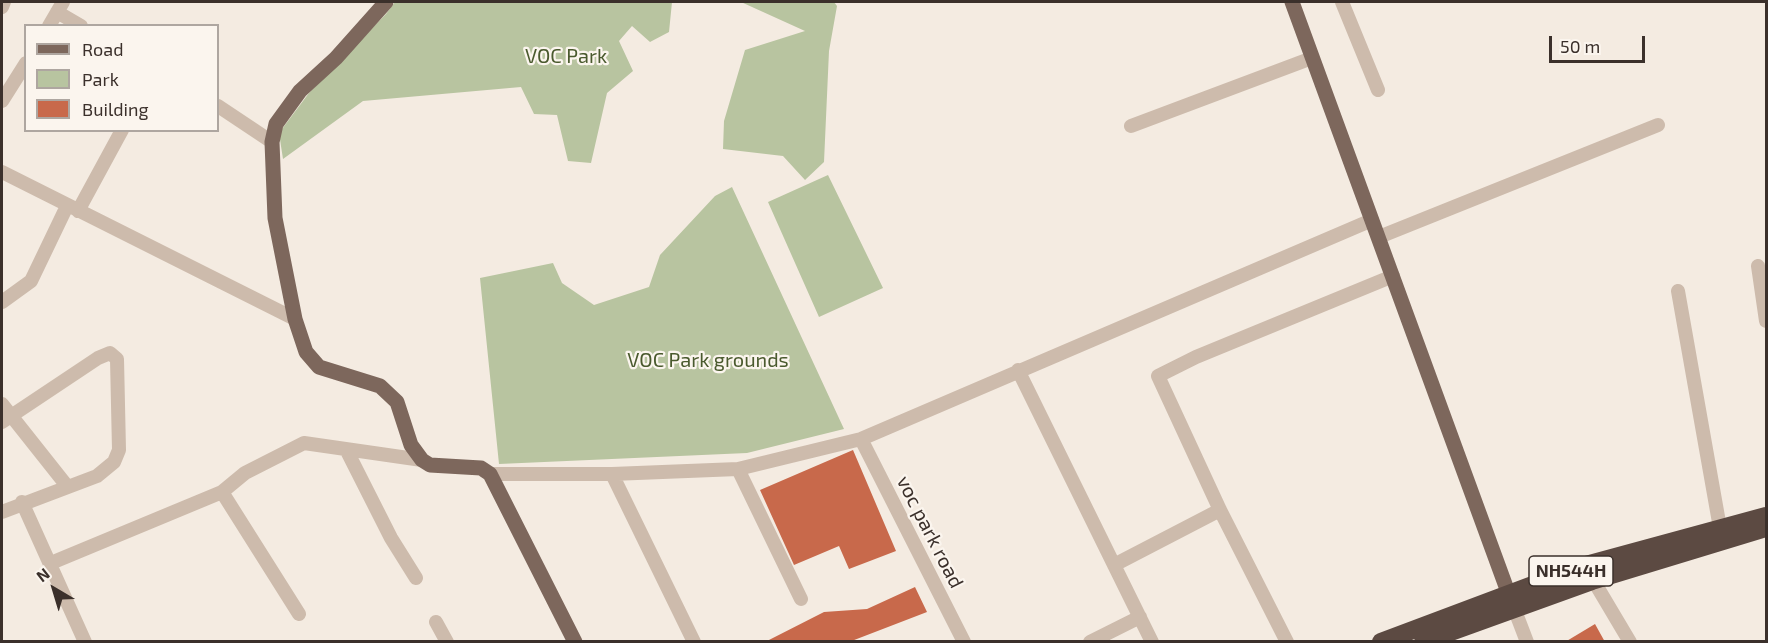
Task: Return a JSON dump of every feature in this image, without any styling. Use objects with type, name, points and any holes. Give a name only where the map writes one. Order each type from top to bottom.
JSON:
[{"type":"highway","name":"NH544H","points":[[1589,573],[1764,526]]},
{"type":"highway","name":"NH544H","points":[[1381,642],[1511,601],[1720,528],[1764,526]]},
{"type":"highway","name":"NH544H","points":[[1423,642],[1511,601]]},
{"type":"main road","points":[[386,2],[336,58],[300,92],[276,124],[272,142],[275,218],[295,319],[306,352],[319,367],[380,386],[398,402],[411,445],[422,460],[430,465],[481,468],[490,474],[576,642]]},
{"type":"main road","points":[[1292,2],[1511,601]]},
{"type":"street","points":[[2,7],[4,2]]},
{"type":"street","points":[[1342,2],[1378,90]]},
{"type":"street","points":[[50,24],[60,7],[79,24]]},
{"type":"street","points":[[1131,126],[1312,58]]},
{"type":"street","points":[[2,101],[24,66]]},
{"type":"street","points":[[219,107],[272,142]]},
{"type":"street","points":[[1379,237],[1658,125]]},
{"type":"street","points":[[2,302],[31,281],[72,208],[121,132]]},
{"type":"street","points":[[2,172],[295,319]]},
{"type":"street","points":[[490,474],[612,474],[738,469],[861,440],[1018,370],[1372,220]]},
{"type":"street","points":[[1758,266],[1767,321]]},
{"type":"street","points":[[1287,642],[1220,510],[1158,376],[1196,357],[1393,276]]},
{"type":"street","points":[[1678,291],[1720,528]]},
{"type":"street","points":[[2,512],[22,502],[97,476],[108,469],[118,450],[119,375],[114,355],[105,354],[4,414],[67,486]]},
{"type":"street","points":[[1018,370],[1152,642]]},
{"type":"street","name":"voc park road","points":[[861,440],[964,642]]},
{"type":"street","points":[[51,563],[222,492],[245,473],[304,443],[422,460]]},
{"type":"street","points":[[347,451],[391,538],[416,578]]},
{"type":"street","points":[[738,469],[801,599]]},
{"type":"street","points":[[612,474],[694,642]]},
{"type":"street","points":[[222,492],[299,614]]},
{"type":"street","points":[[22,502],[86,642]]},
{"type":"street","points":[[1114,565],[1220,510]]},
{"type":"street","points":[[1589,573],[1630,642]]},
{"type":"street","points":[[1511,601],[1527,642]]},
{"type":"street","points":[[1090,642],[1140,617]]},
{"type":"street","points":[[436,622],[447,642]]},
{"type":"green space","name":"VOC Park","points":[[395,2],[672,2],[669,32],[650,42],[632,26],[619,41],[633,71],[607,93],[591,163],[568,161],[557,115],[534,114],[521,87],[363,101],[283,159],[279,133],[309,93]]},
{"type":"green space","points":[[741,2],[834,2],[837,6],[829,51],[824,162],[805,180],[783,156],[723,149],[724,121],[745,50],[805,31]]},
{"type":"green space","points":[[828,175],[883,288],[819,317],[768,202]]},
{"type":"green space","name":"VOC Park grounds","points":[[732,187],[844,429],[747,453],[499,464],[480,278],[553,263],[562,283],[594,305],[649,287],[660,255],[715,196]]},
{"type":"building","points":[[853,450],[896,551],[849,569],[839,546],[794,565],[760,490]]},
{"type":"building","points":[[915,587],[927,612],[849,642],[765,642],[824,612],[867,609]]},
{"type":"building","points":[[1595,624],[1605,642],[1565,642]]}]
